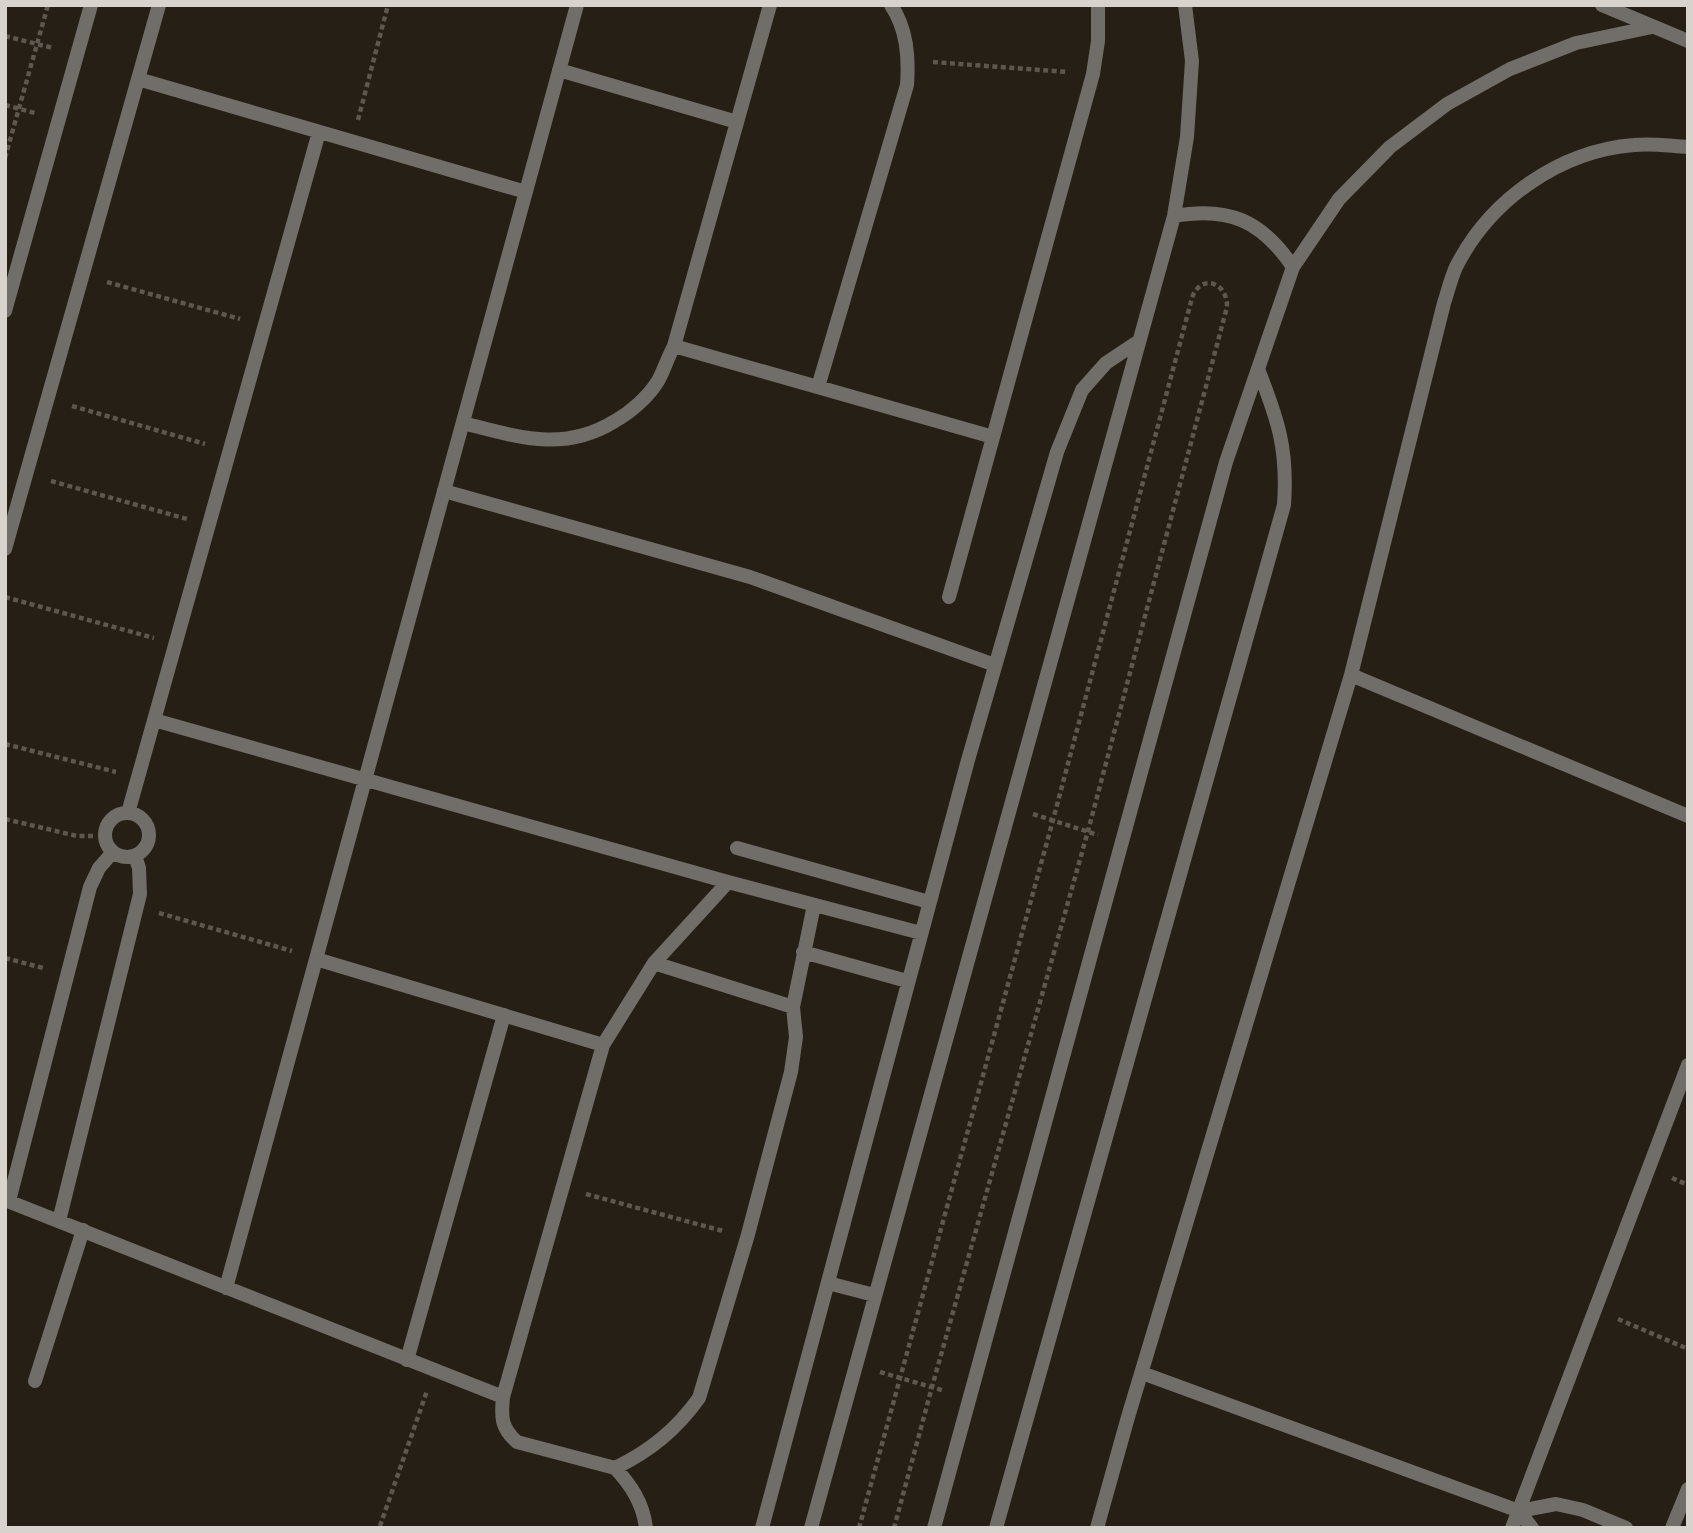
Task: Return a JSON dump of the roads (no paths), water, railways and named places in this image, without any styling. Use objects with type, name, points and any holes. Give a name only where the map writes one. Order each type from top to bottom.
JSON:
[{"type":"street","points":[[5,311],[91,5]]},
{"type":"street","points":[[5,549],[159,5]]},
{"type":"street","points":[[226,1288],[577,5]]},
{"type":"street","points":[[463,424],[519,438],[559,441],[597,432],[631,412],[657,382],[674,346],[770,5]]},
{"type":"street","points":[[818,387],[907,85],[909,61],[904,35],[891,5]]},
{"type":"street","points":[[950,597],[1093,74],[1098,41],[1098,5]]},
{"type":"street","points":[[811,1528],[1174,216],[1187,137],[1192,61],[1185,5]]},
{"type":"street","points":[[1602,5],[1688,41]]},
{"type":"street","points":[[934,1528],[1227,462],[1293,267],[1339,199],[1390,147],[1447,104],[1510,69],[1576,43],[1652,27]]},
{"type":"street","points":[[559,70],[737,122]]},
{"type":"street","points":[[138,79],[526,192]]},
{"type":"street","points":[[128,813],[319,132]]},
{"type":"street","points":[[1097,1528],[1351,676],[1444,303],[1456,268],[1487,220],[1529,182],[1579,156],[1634,145],[1688,147]]},
{"type":"street","points":[[1174,216],[1197,212],[1221,213],[1243,220],[1264,231],[1280,247],[1293,267]]},
{"type":"street","points":[[762,1528],[929,902],[1057,452],[1082,390],[1106,363],[1139,341]]},
{"type":"street","points":[[674,346],[993,437]]},
{"type":"street","points":[[996,1528],[1284,505],[1287,469],[1281,432],[1258,369]]},
{"type":"street","points":[[444,491],[750,577],[995,665]]},
{"type":"street","points":[[1351,676],[1688,816]]},
{"type":"street","points":[[153,720],[728,882],[921,933]]},
{"type":"street","points":[[128,813],[139,816],[147,825],[149,837],[145,849],[135,856],[124,857],[113,852],[107,844],[105,833],[109,823],[117,815],[128,813]]},
{"type":"street","points":[[737,848],[929,902]]},
{"type":"street","points":[[113,852],[99,868],[90,887],[7,1200],[503,1397]]},
{"type":"street","points":[[59,1221],[137,906],[141,881],[135,856]]},
{"type":"street","points":[[646,1528],[639,1501],[615,1468],[517,1442],[507,1433],[501,1419],[503,1397],[603,1045],[654,963],[728,882]]},
{"type":"street","points":[[615,1468],[640,1456],[662,1440],[683,1420],[699,1398],[747,1238],[792,1072],[796,1037],[793,1007],[814,905]]},
{"type":"street","points":[[803,952],[908,981]]},
{"type":"street","points":[[316,958],[603,1045]]},
{"type":"street","points":[[654,963],[793,1007]]},
{"type":"street","points":[[407,1360],[504,1015]]},
{"type":"street","points":[[1512,1528],[1688,1065]]},
{"type":"street","points":[[35,1381],[83,1230]]},
{"type":"street","points":[[828,1283],[874,1295]]},
{"type":"street","points":[[1142,1373],[1519,1511],[1556,1504],[1583,1510],[1626,1528]]},
{"type":"street","points":[[1672,1528],[1688,1489]]},
{"type":"street","points":[[1519,1511],[1532,1528]]}]
